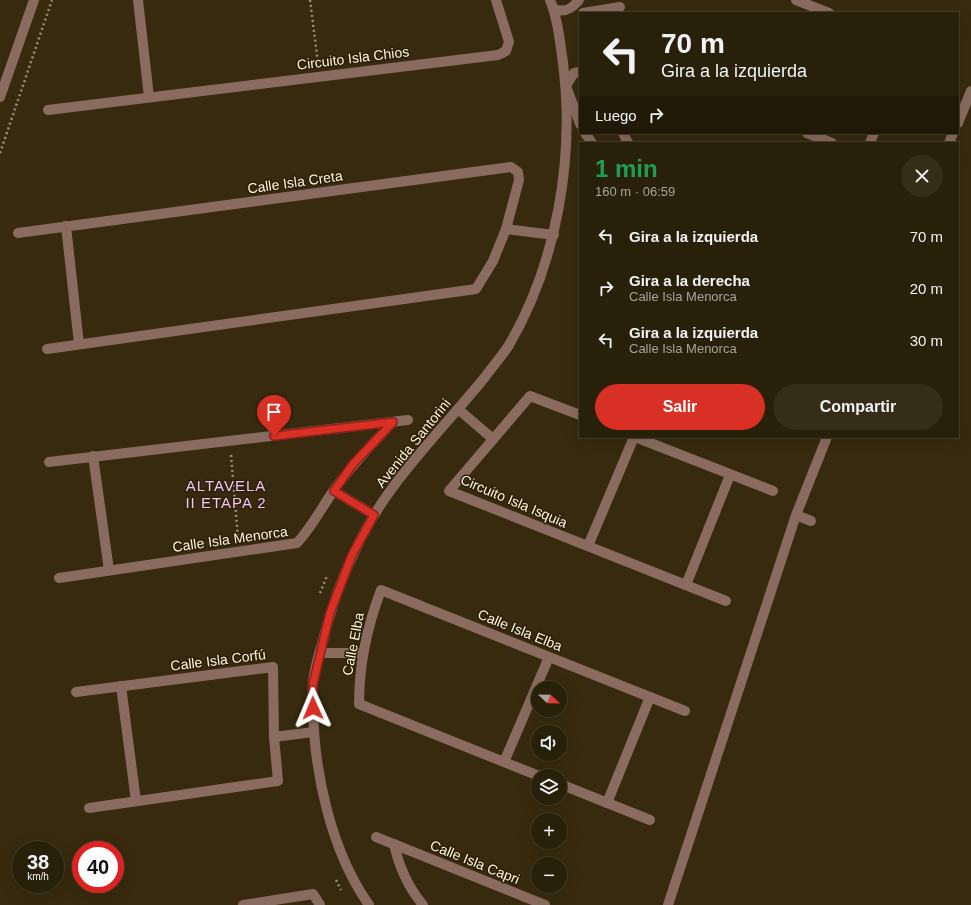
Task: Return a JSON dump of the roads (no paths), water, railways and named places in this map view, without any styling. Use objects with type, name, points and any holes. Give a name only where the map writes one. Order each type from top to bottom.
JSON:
[{"type":"street","points":[[0,97],[34,0]]},
{"type":"street","points":[[138,0],[149,97]]},
{"type":"street","name":"Circuito Isla Chios","points":[[48,110],[498,55],[506,51],[509,42],[496,0]]},
{"type":"street","points":[[552,4],[561,12],[569,10],[579,0]]},
{"type":"street","points":[[583,12],[584,0]]},
{"type":"street","points":[[796,0],[816,11]]},
{"type":"street","name":"Avenida Santorini","points":[[369,905],[356,887],[343,858],[334,833],[324,793],[313,732],[313,684],[319,653],[330,613],[352,555],[374,515],[406,471],[507,348],[524,318],[554,235],[561,198],[567,130],[566,86],[552,4]]},
{"type":"street","points":[[589,12],[619,7]]},
{"type":"street","points":[[579,72],[574,73],[566,86],[579,121]]},
{"type":"street","points":[[959,121],[971,91]]},
{"type":"street","points":[[810,134],[830,142]]},
{"type":"street","name":"Calle Isla Creta","points":[[18,233],[511,167],[518,172],[519,180],[506,229]]},
{"type":"street","points":[[66,226],[79,344]]},
{"type":"street","points":[[47,349],[476,290],[493,261],[506,229],[554,235]]},
{"type":"street","name":"Circuito Isla Isquia","points":[[579,415],[530,396],[449,492],[726,601]]},
{"type":"street","points":[[458,409],[493,439]]},
{"type":"street","points":[[49,462],[408,420]]},
{"type":"street","name":"Calle Isla Menorca","points":[[59,578],[297,543],[305,534],[353,464],[393,422]]},
{"type":"street","points":[[588,546],[635,438]]},
{"type":"street","points":[[638,438],[773,491]]},
{"type":"street","points":[[668,905],[796,515],[827,438]]},
{"type":"street","points":[[93,456],[109,570]]},
{"type":"street","points":[[686,585],[730,475]]},
{"type":"street","points":[[334,491],[374,515]]},
{"type":"street","points":[[796,515],[810,521]]},
{"type":"street","name":"Calle Elba","points":[[380,590],[365,639],[359,678],[359,704],[504,762]]},
{"type":"street","name":"Calle Isla Elba","points":[[380,590],[685,711]]},
{"type":"street","points":[[319,653],[363,653]]},
{"type":"street","points":[[531,773],[504,762],[549,657]]},
{"type":"street","name":"Calle Isla Corfú","points":[[76,692],[273,667],[274,737],[278,781],[136,800],[89,808]]},
{"type":"street","points":[[121,686],[136,800]]},
{"type":"street","points":[[607,803],[650,697]]},
{"type":"street","points":[[274,737],[313,732]]},
{"type":"street","points":[[567,787],[650,820]]},
{"type":"street","name":"Calle Isla Capri","points":[[376,837],[545,905]]},
{"type":"street","points":[[394,844],[397,858],[411,890],[423,905]]},
{"type":"street","points":[[243,905],[313,894],[320,905]]},
{"type":"district","name":"ALTAVELA II ETAPA 2","points":[[226,494]]}]
